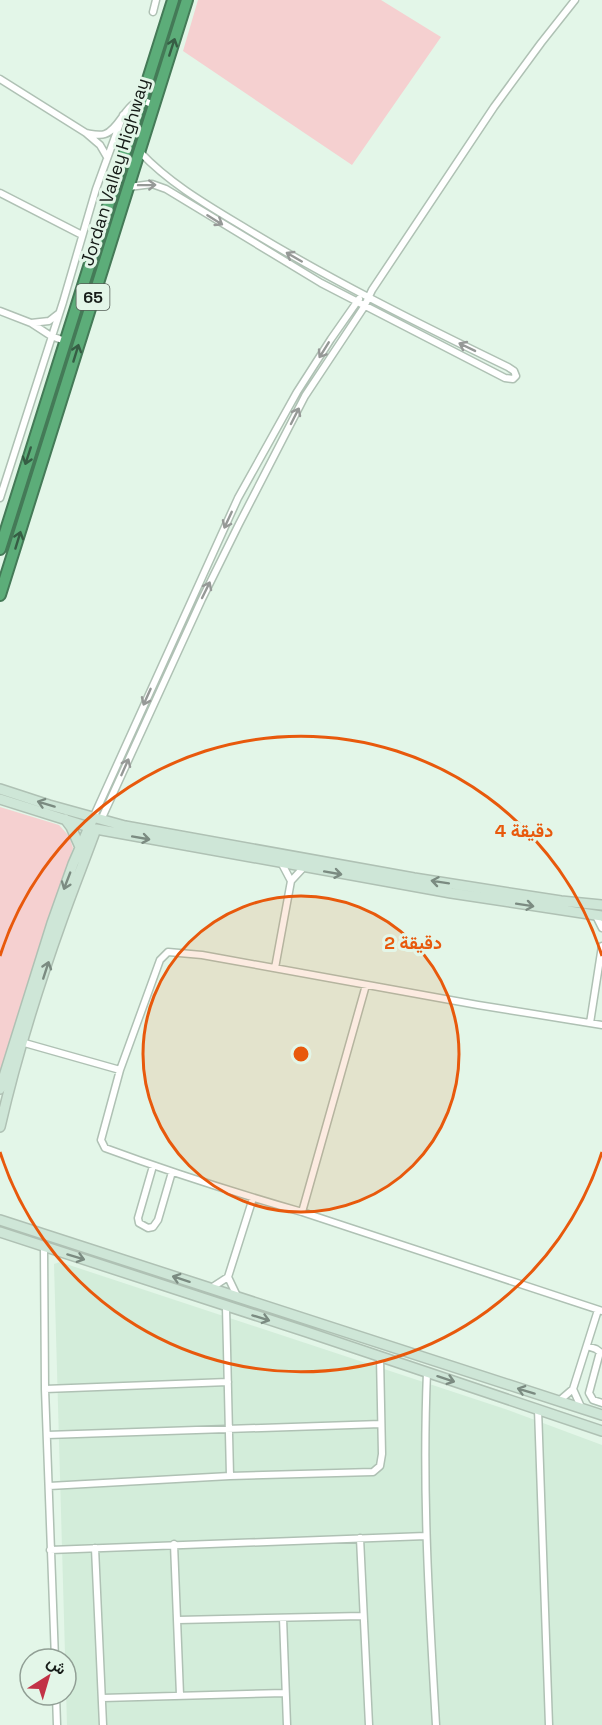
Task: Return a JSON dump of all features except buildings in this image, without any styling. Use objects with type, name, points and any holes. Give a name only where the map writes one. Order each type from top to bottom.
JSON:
[{"type":"highway","name":"Jordan Valley Highway","points":[[0,549],[172,0]]},
{"type":"highway","name":"Jordan Valley Highway","points":[[0,595],[187,0]]},
{"type":"street","points":[[153,12],[156,0]]},
{"type":"street","points":[[0,1089],[91,845],[95,823],[238,498],[297,393],[331,339],[357,302],[372,290],[494,107],[575,0]]},
{"type":"street","points":[[0,79],[86,133],[100,145],[106,157]]},
{"type":"street","points":[[86,133],[105,134],[115,127],[130,107],[141,101],[153,105]]},
{"type":"street","points":[[0,498],[106,157],[123,115]]},
{"type":"street","points":[[127,188],[152,184],[166,189],[279,259],[364,307],[505,378],[513,380],[516,376],[514,371],[508,367],[366,297],[307,264],[220,212],[159,171],[139,152]]},
{"type":"street","points":[[0,193],[82,235]]},
{"type":"street","points":[[0,1127],[19,1041],[52,923],[80,848],[95,823],[238,524],[305,396],[364,307],[366,297]]},
{"type":"street","points":[[0,311],[31,323],[51,336],[65,341]]},
{"type":"street","points":[[31,323],[48,321],[58,314]]},
{"type":"street","points":[[21,428],[36,433]]},
{"type":"street","points":[[0,789],[95,823],[113,833],[474,897],[599,916],[602,928]]},
{"type":"street","points":[[0,799],[64,819],[414,878],[561,901],[602,905]]},
{"type":"street","points":[[64,819],[73,831],[80,848]]},
{"type":"street","points":[[91,845],[113,833]]},
{"type":"street","points":[[282,864],[291,881]]},
{"type":"street","points":[[275,969],[291,881],[304,867]]},
{"type":"street","points":[[590,1023],[602,946]]},
{"type":"street","points":[[559,1401],[573,1389],[600,1310],[302,1212],[153,1166],[105,1148],[102,1143],[120,1070],[160,960],[168,951],[602,1025]]},
{"type":"street","points":[[302,1212],[366,985]]},
{"type":"street","points":[[19,1041],[120,1070]]},
{"type":"street","points":[[153,1166],[138,1221],[142,1226],[148,1228],[155,1225],[158,1220],[172,1172]]},
{"type":"street","points":[[212,1288],[228,1276],[253,1198]]},
{"type":"street","points":[[0,1220],[602,1415]]},
{"type":"street","points":[[0,1232],[602,1431]]},
{"type":"street","points":[[44,1248],[45,1389],[54,1647]]},
{"type":"street","points":[[228,1276],[237,1296]]},
{"type":"street","points":[[226,1307],[230,1476]]},
{"type":"street","points":[[322,1324],[322,1337]]},
{"type":"street","points":[[587,1346],[600,1352],[589,1393],[593,1400],[602,1403]]},
{"type":"street","points":[[49,1486],[230,1476],[373,1472],[382,1462],[380,1357]]},
{"type":"street","points":[[427,1372],[426,1536],[436,1725]]},
{"type":"street","points":[[45,1389],[228,1382]]},
{"type":"street","points":[[573,1389],[581,1408]]},
{"type":"street","points":[[538,1409],[549,1725]]},
{"type":"street","points":[[47,1435],[381,1424]]},
{"type":"street","points":[[50,1550],[426,1536]]},
{"type":"street","points":[[360,1538],[369,1725]]},
{"type":"street","points":[[174,1544],[180,1695]]},
{"type":"street","points":[[95,1548],[103,1725]]},
{"type":"street","points":[[178,1620],[363,1616]]},
{"type":"street","points":[[283,1618],[287,1725]]},
{"type":"street","points":[[102,1698],[285,1693]]},
{"type":"street","points":[[56,1707],[57,1725]]},
{"type":"shaded area","points":[[198,0],[381,0],[441,37],[352,165],[183,51]]},
{"type":"shaded area","points":[[0,807],[59,825],[69,836],[73,848],[0,1076]]},
{"type":"shaded area","points":[[60,1262],[505,1409],[602,1445],[602,1725],[67,1725],[66,1707],[78,1707],[78,1647],[65,1647],[54,1264]]}]
